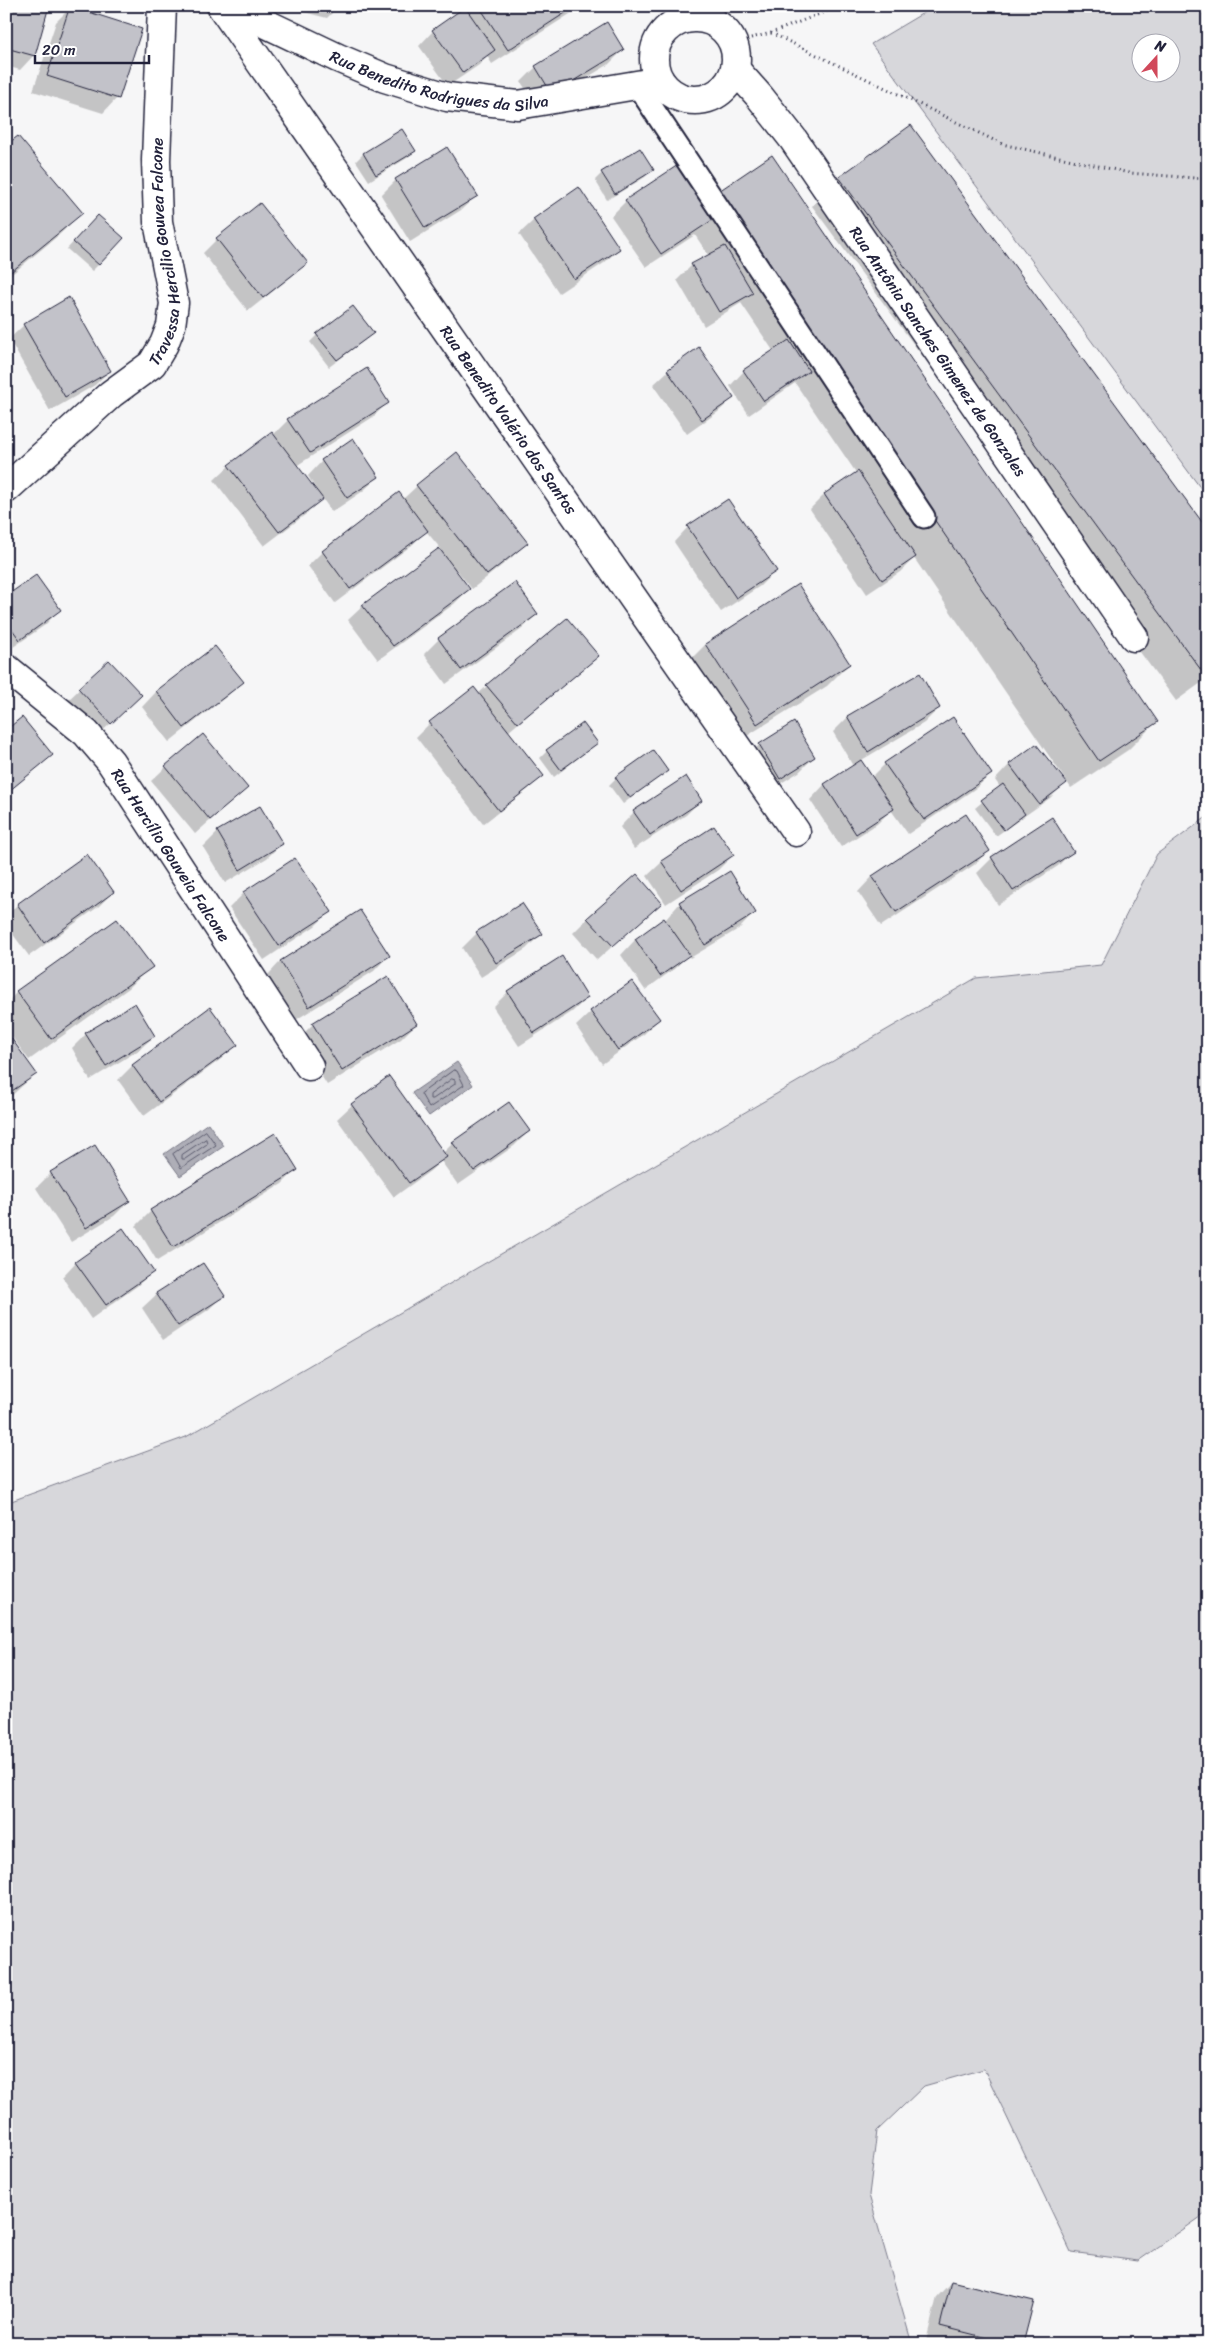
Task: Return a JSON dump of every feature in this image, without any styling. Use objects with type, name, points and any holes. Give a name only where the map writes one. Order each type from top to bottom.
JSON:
[{"type":"street","name":"Travessa Hercilio Gouvea Falcone","points":[[6,489],[111,394],[152,364],[164,344],[171,326],[174,303],[158,222],[156,169],[162,6]]},
{"type":"street","name":"Rua Benedito Valério dos Santos","points":[[222,6],[796,832]]},
{"type":"street","name":"Rua Benedito Rodrigues da Silva","points":[[229,6],[338,58],[385,78],[447,97],[518,105],[649,83]]},
{"type":"street","points":[[671,15],[689,19],[702,19],[715,23],[725,32],[734,56],[730,80],[723,89],[713,96],[702,100],[678,96],[649,83],[655,68],[654,55],[671,15]]},
{"type":"street","name":"Rua Antônia Sanches Gimenez de Gonzales","points":[[734,56],[760,97],[793,139],[1134,637]]},
{"type":"street","name":"Rua Hercílio Gouveia Falcone","points":[[6,668],[86,733],[110,761],[309,1066]]},
{"type":"lane","points":[[649,83],[924,518]]},
{"type":"path","points":[[734,56],[771,33],[840,6]]},
{"type":"path","points":[[771,33],[1002,144],[1129,173],[1208,178]]},
{"type":"shaded area","points":[[935,6],[1208,6],[1208,498],[871,44]]},
{"type":"shaded area","points":[[1208,816],[1208,2212],[1138,2261],[1071,2252],[984,2069],[924,2086],[877,2131],[869,2195],[912,2344],[6,2344],[6,1503],[186,1437],[976,978],[1101,965],[1157,854]]},
{"type":"water","points":[[457,1062],[473,1085],[429,1116],[412,1093]]},
{"type":"water","points":[[208,1123],[224,1146],[180,1176],[164,1154]]},
{"type":"building","points":[[6,6],[49,6],[35,56],[6,48]]},
{"type":"building","points":[[70,6],[142,29],[119,99],[47,76]]},
{"type":"building","points":[[479,6],[576,6],[508,50]]},
{"type":"building","points":[[465,7],[495,50],[463,73],[432,30]]},
{"type":"building","points":[[607,22],[624,50],[552,94],[535,66]]},
{"type":"building","points":[[911,125],[1208,530],[1208,672],[1204,674],[839,177]]},
{"type":"building","points":[[402,129],[416,151],[376,175],[363,153]]},
{"type":"building","points":[[18,136],[83,213],[6,276],[6,145]]},
{"type":"building","points":[[447,147],[478,196],[425,228],[395,179]]},
{"type":"building","points":[[640,148],[654,170],[615,194],[601,172]]},
{"type":"building","points":[[772,155],[1158,722],[1099,761],[713,195]]},
{"type":"building","points":[[678,165],[714,219],[661,254],[625,200]]},
{"type":"building","points":[[579,187],[620,249],[574,279],[533,219]]},
{"type":"building","points":[[260,203],[308,263],[263,298],[216,238]]},
{"type":"building","points":[[98,215],[124,238],[99,265],[73,242]]},
{"type":"building","points":[[725,246],[753,293],[719,312],[691,264]]},
{"type":"building","points":[[69,297],[111,371],[65,397],[23,324]]},
{"type":"building","points":[[353,306],[374,333],[337,360],[316,334]]},
{"type":"building","points":[[789,340],[809,371],[764,401],[743,370]]},
{"type":"building","points":[[699,347],[734,398],[702,420],[667,370]]},
{"type":"building","points":[[367,368],[389,403],[310,453],[287,419]]},
{"type":"building","points":[[272,432],[323,499],[279,532],[228,465]]},
{"type":"building","points":[[353,438],[379,477],[347,498],[321,460]]},
{"type":"building","points":[[457,452],[528,543],[487,575],[416,485]]},
{"type":"building","points":[[858,471],[916,557],[882,580],[824,494]]},
{"type":"building","points":[[399,492],[428,531],[350,589],[322,551]]},
{"type":"building","points":[[728,499],[777,571],[736,598],[687,526]]},
{"type":"building","points":[[439,548],[470,589],[393,646],[362,605]]},
{"type":"building","points":[[36,575],[61,610],[20,640],[6,621],[6,596]]},
{"type":"building","points":[[515,582],[538,614],[461,670],[438,638]]},
{"type":"building","points":[[798,584],[850,664],[757,724],[705,644]]},
{"type":"building","points":[[567,618],[599,656],[518,723],[486,685]]},
{"type":"building","points":[[215,646],[244,682],[184,728],[156,691]]},
{"type":"building","points":[[109,660],[142,695],[111,724],[78,688]]},
{"type":"building","points":[[920,673],[940,708],[868,752],[847,716]]},
{"type":"building","points":[[474,687],[544,776],[499,811],[429,722]]},
{"type":"building","points":[[22,717],[53,755],[9,791],[6,788],[6,730]]},
{"type":"building","points":[[953,717],[992,774],[924,820],[884,763]]},
{"type":"building","points":[[794,722],[815,757],[780,779],[759,744]]},
{"type":"building","points":[[583,723],[598,743],[561,770],[546,750]]},
{"type":"building","points":[[203,734],[248,788],[210,820],[165,766]]},
{"type":"building","points":[[1036,744],[1067,783],[1039,804],[1009,764]]},
{"type":"building","points":[[653,750],[668,771],[630,798],[615,777]]},
{"type":"building","points":[[861,760],[894,809],[856,834],[824,784]]},
{"type":"building","points":[[686,776],[702,801],[650,835],[633,811]]},
{"type":"building","points":[[1003,784],[1025,814],[1004,830],[981,800]]},
{"type":"building","points":[[260,806],[283,844],[240,870],[217,831]]},
{"type":"building","points":[[966,814],[990,851],[896,912],[872,876]]},
{"type":"building","points":[[1052,817],[1074,852],[1013,891],[991,857]]},
{"type":"building","points":[[714,826],[734,855],[681,890],[661,861]]},
{"type":"building","points":[[87,854],[114,892],[44,943],[17,904]]},
{"type":"building","points":[[295,858],[332,912],[279,946],[243,892]]},
{"type":"building","points":[[730,871],[756,913],[705,945],[679,902]]},
{"type":"building","points":[[637,874],[662,903],[613,946],[587,918]]},
{"type":"building","points":[[522,903],[543,934],[496,963],[476,932]]},
{"type":"building","points":[[360,910],[390,956],[309,1007],[280,961]]},
{"type":"building","points":[[664,918],[690,955],[660,976],[635,939]]},
{"type":"building","points":[[117,919],[153,967],[51,1039],[16,991]]},
{"type":"building","points":[[562,956],[588,998],[534,1033],[507,991]]},
{"type":"building","points":[[388,976],[417,1024],[342,1071],[312,1023]]},
{"type":"building","points":[[632,981],[660,1019],[618,1050],[590,1011]]},
{"type":"building","points":[[135,1003],[155,1036],[106,1066],[85,1033]]},
{"type":"building","points":[[210,1007],[238,1045],[159,1102],[132,1065]]},
{"type":"building","points":[[6,1031],[37,1074],[6,1095]]},
{"type":"building","points":[[389,1076],[447,1157],[409,1183],[351,1104]]},
{"type":"building","points":[[509,1102],[530,1131],[474,1171],[452,1142]]},
{"type":"building","points":[[275,1133],[298,1170],[173,1247],[150,1210]]},
{"type":"building","points":[[95,1145],[130,1201],[86,1228],[50,1172]]},
{"type":"building","points":[[123,1228],[154,1272],[106,1305],[75,1262]]},
{"type":"building","points":[[203,1263],[225,1296],[178,1326],[156,1293]]},
{"type":"building","points":[[951,2281],[1034,2301],[1023,2344],[1011,2344],[940,2326]]}]
